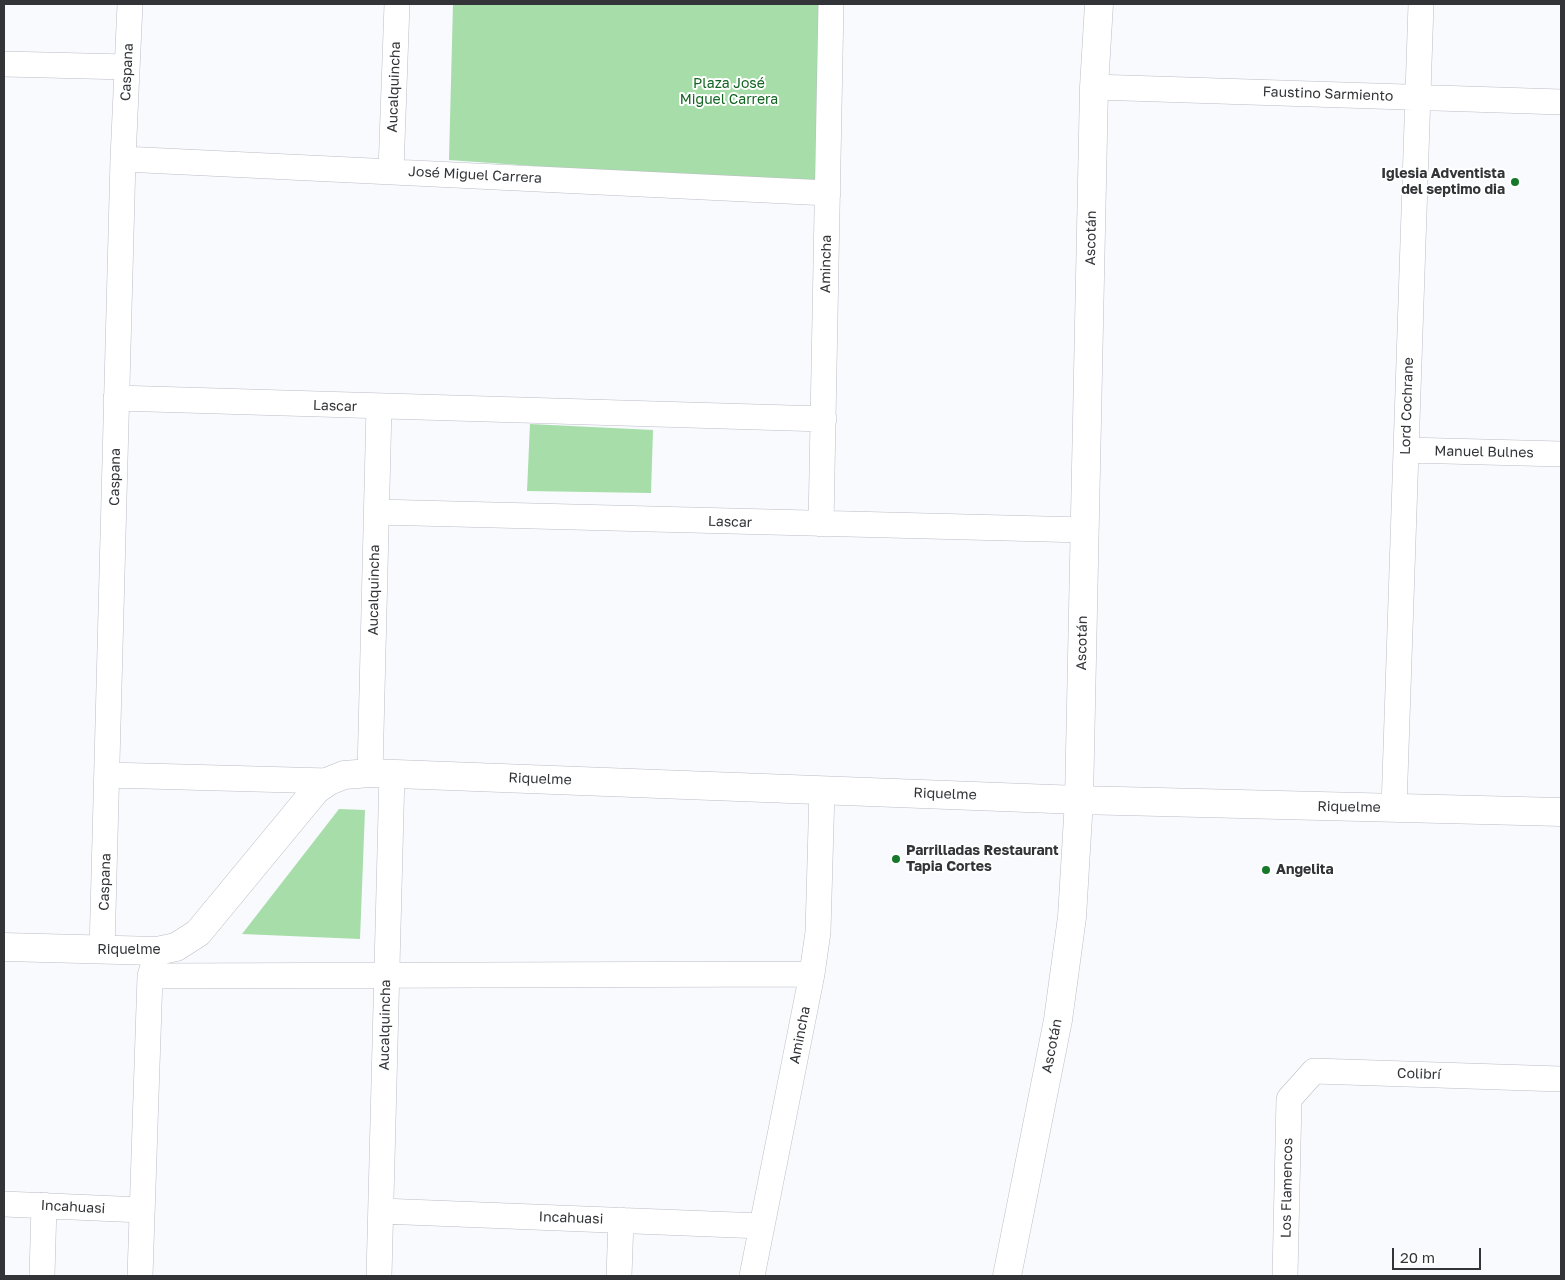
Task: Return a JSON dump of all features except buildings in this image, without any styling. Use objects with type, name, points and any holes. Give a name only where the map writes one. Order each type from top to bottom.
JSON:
[{"type":"street","name":"Caspana","points":[[102,950],[109,775],[116,398],[123,159],[130,4]]},
{"type":"street","name":"Aucalquincha","points":[[391,171],[397,4]]},
{"type":"street","name":"Amincha","points":[[821,524],[831,4]]},
{"type":"street","name":"Ascotán","points":[[1007,1276],[1058,1020],[1072,916],[1079,800],[1094,87],[1099,4]]},
{"type":"street","name":"Lord Cochrane","points":[[1394,808],[1421,4]]},
{"type":"street","points":[[4,64],[127,67]]},
{"type":"street","name":"Faustino Sarmiento","points":[[1094,87],[1561,102]]},
{"type":"street","name":"José Miguel Carrera","points":[[123,159],[828,193]]},
{"type":"street","name":"Lascar","points":[[116,398],[824,420]]},
{"type":"street","name":"Aucalquincha","points":[[378,1276],[387,974],[376,512],[379,407]]},
{"type":"street","name":"Manuel Bulnes","points":[[1406,450],[1561,454]]},
{"type":"street","name":"Lascar","points":[[376,512],[1085,530]]},
{"type":"street","name":"Riquelme","points":[[109,775],[329,781],[344,776],[381,773],[1079,800],[1561,812]]},
{"type":"street","name":"Riquelme","points":[[154,964],[198,933],[304,802],[329,781]]},
{"type":"street","name":"Amincha","points":[[752,1276],[812,974],[818,932],[822,790]]},
{"type":"street","name":"Riquelme","points":[[4,947],[102,950],[154,964],[387,974],[812,974]]},
{"type":"street","points":[[140,1276],[154,964]]},
{"type":"street","name":"Colibrí","points":[[1289,1099],[1314,1070],[1561,1079]]},
{"type":"street","name":"Los Flamencos","points":[[1286,1276],[1289,1099]]},
{"type":"street","name":"Incahuasi","points":[[4,1204],[142,1210]]},
{"type":"street","points":[[42,1276],[44,1205]]},
{"type":"street","name":"Incahuasi","points":[[381,1211],[762,1226]]},
{"type":"street","points":[[619,1276],[620,1220]]},
{"type":"green space","name":"Plaza José Miguel Carrera","points":[[453,4],[819,4],[815,186],[449,160]]},
{"type":"green space","points":[[530,424],[653,430],[651,493],[527,491]]},
{"type":"green space","points":[[339,809],[365,810],[360,939],[242,934]]},
{"type":"place","name":"Iglesia Adventista del septimo dia","points":[[1515,182]]},
{"type":"place","name":"Parrilladas Restaurant Tapia Cortes","points":[[896,859]]},
{"type":"place","name":"Angelita","points":[[1266,870]]}]
